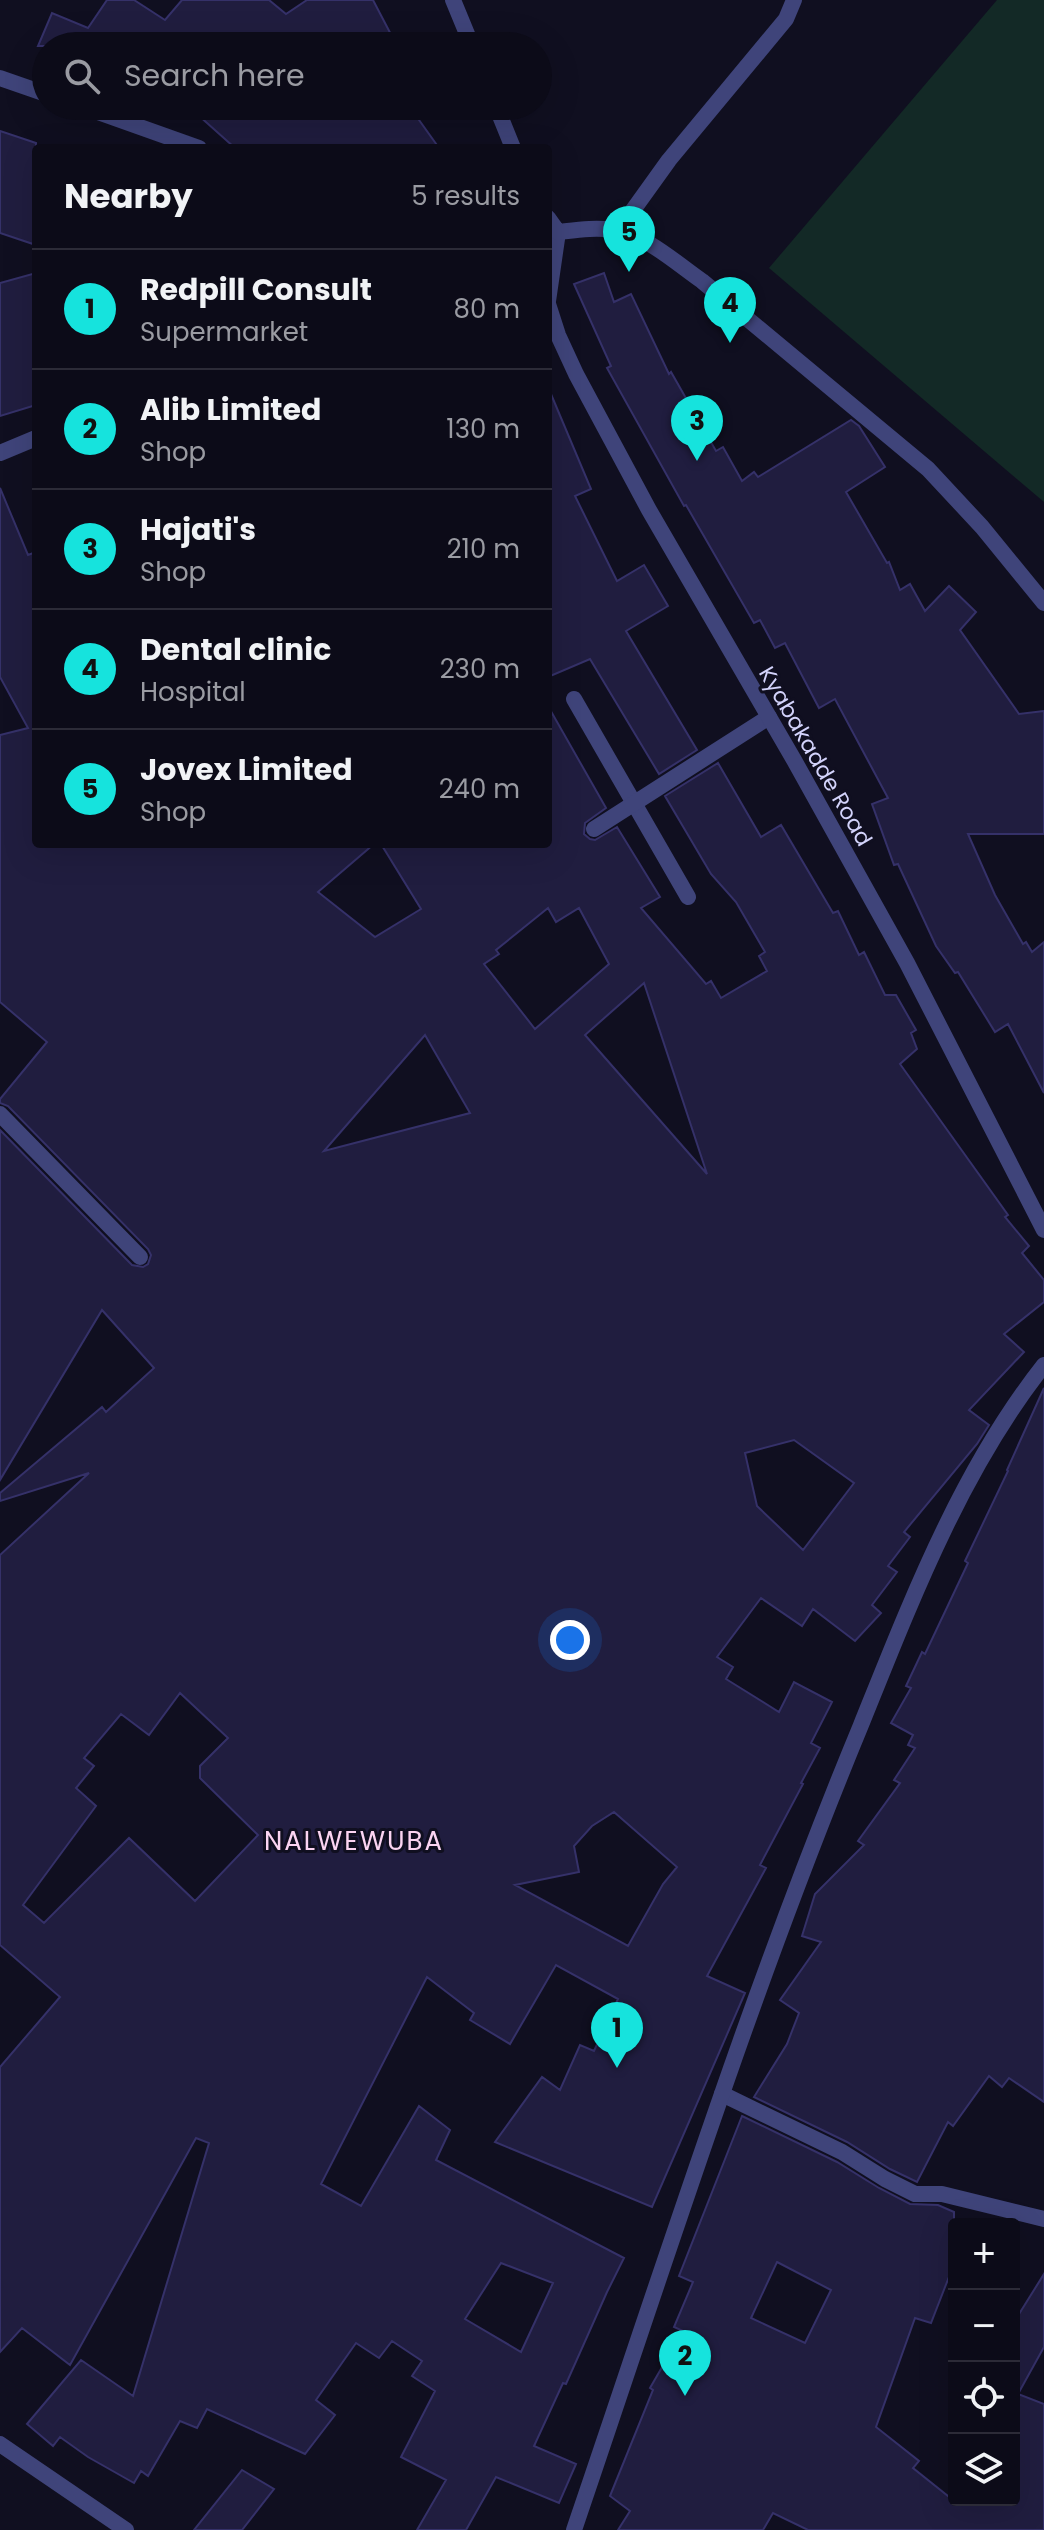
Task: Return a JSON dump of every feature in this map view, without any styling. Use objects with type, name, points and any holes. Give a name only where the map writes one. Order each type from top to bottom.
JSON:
[{"type":"street","points":[[453,0],[466,32]]},
{"type":"street","points":[[618,231],[669,160],[786,19],[794,0]]},
{"type":"street","points":[[0,78],[32,89]]},
{"type":"street","points":[[120,120],[188,144]]},
{"type":"street","points":[[502,120],[511,144]]},
{"type":"street","points":[[552,229],[618,231],[642,241],[702,281],[928,469],[982,527],[1044,603]]},
{"type":"street","name":"Kyabakadde Road","points":[[552,316],[576,374],[907,963],[1044,1230]]},
{"type":"street","points":[[0,453],[32,440]]},
{"type":"street","points":[[574,699],[688,897]]},
{"type":"street","points":[[594,829],[769,717]]},
{"type":"street","points":[[0,1114],[140,1257]]},
{"type":"street","points":[[574,2530],[722,2094],[828,1803],[905,1617],[961,1497],[1001,1427],[1044,1365]]},
{"type":"street","points":[[722,2094],[842,2152],[915,2194],[942,2194],[1044,2219]]},
{"type":"street","points":[[0,2444],[126,2530]]},
{"type":"green space","points":[[997,0],[1044,0],[1044,502],[769,268]]},
{"type":"building","points":[[107,0],[134,0],[165,20],[182,0],[269,0],[286,14],[307,0],[373,0],[390,32],[44,32],[52,13],[88,28]]},
{"type":"building","points":[[204,120],[419,120],[436,144],[231,144]]},
{"type":"building","points":[[0,131],[36,144],[32,144],[32,244],[0,233]]},
{"type":"building","points":[[604,273],[614,302],[631,294],[669,374],[671,372],[716,451],[723,447],[742,481],[754,472],[758,477],[851,420],[859,426],[885,467],[846,492],[889,562],[900,590],[910,584],[925,611],[949,586],[976,612],[960,630],[1019,714],[1044,711],[1044,834],[968,834],[995,895],[1023,944],[1026,942],[1032,952],[1044,942],[1044,1093],[1008,1024],[995,1032],[958,972],[955,973],[936,946],[898,864],[894,865],[872,804],[888,798],[835,699],[819,708],[785,643],[775,648],[760,620],[754,623],[607,368],[611,366],[574,284]]},
{"type":"building","points":[[32,274],[32,406],[0,416],[0,283]]},
{"type":"building","points":[[552,396],[591,489],[575,496],[617,581],[644,565],[668,606],[626,631],[697,750],[659,774],[590,659],[552,675]]},
{"type":"building","points":[[0,488],[28,555],[32,554],[32,848],[369,848],[318,892],[375,937],[421,909],[383,848],[552,848],[552,713],[606,808],[585,823],[584,834],[595,840],[617,827],[660,897],[641,908],[706,984],[711,981],[721,998],[767,971],[759,956],[765,952],[736,902],[711,874],[665,796],[718,763],[761,837],[781,825],[833,913],[838,911],[859,955],[864,952],[885,995],[896,995],[916,1030],[911,1033],[917,1049],[900,1064],[1008,1215],[1005,1217],[1029,1246],[1022,1253],[1044,1280],[1044,1302],[1004,1334],[1024,1352],[969,1410],[989,1425],[977,1444],[904,1532],[910,1537],[888,1566],[897,1572],[872,1605],[881,1613],[855,1641],[813,1609],[802,1626],[761,1598],[717,1657],[733,1667],[726,1679],[779,1712],[794,1682],[832,1702],[811,1743],[820,1748],[760,1865],[766,1868],[707,1976],[745,1993],[652,2207],[495,2142],[542,2077],[560,2090],[580,2045],[594,2051],[618,1999],[556,1965],[510,2044],[470,2020],[474,2013],[427,1977],[321,2184],[361,2206],[419,2106],[450,2130],[436,2160],[624,2258],[534,2446],[576,2464],[559,2503],[496,2477],[466,2530],[417,2530],[446,2480],[401,2457],[435,2391],[412,2376],[422,2361],[392,2341],[379,2358],[356,2343],[316,2400],[335,2415],[305,2454],[207,2409],[197,2428],[180,2421],[148,2476],[141,2471],[134,2483],[60,2437],[53,2446],[27,2424],[81,2360],[133,2396],[209,2143],[196,2138],[70,2365],[22,2328],[0,2352],[0,2067],[60,1997],[0,1945],[0,1555],[89,1473],[0,1501],[0,1493],[102,1407],[106,1412],[154,1368],[102,1310],[0,1480],[0,1130],[132,1265],[143,1267],[148,1264],[151,1255],[8,1106],[0,1103],[0,1099],[47,1042],[0,1002],[0,735],[28,728],[0,677]],"holes":[[[548,908],[556,922],[579,908],[609,964],[535,1029],[484,964],[499,954],[496,950]],[[644,983],[707,1174],[585,1035]],[[425,1035],[470,1113],[324,1151]],[[794,1440],[854,1483],[803,1550],[757,1506],[745,1453]],[[180,1693],[228,1738],[200,1766],[200,1778],[258,1835],[195,1901],[129,1838],[44,1923],[23,1905],[96,1806],[76,1788],[94,1766],[84,1758],[121,1714],[149,1735]],[[614,1812],[677,1867],[663,1884],[628,1946],[515,1885],[579,1872],[574,1846],[592,1826]],[[501,2263],[553,2283],[521,2352],[465,2319]]]},
{"type":"building","points":[[1044,1388],[1044,2102],[1009,2078],[1002,2087],[989,2076],[953,2126],[948,2122],[917,2182],[847,2142],[754,2097],[787,2044],[799,2013],[780,2000],[821,1942],[802,1936],[815,1894],[864,1845],[858,1841],[900,1783],[894,1780],[915,1748],[908,1745],[913,1735],[891,1723],[911,1688],[906,1686],[922,1652],[925,1654],[968,1563],[965,1561]]},
{"type":"building","points":[[742,2116],[837,2162],[910,2204],[938,2205],[954,2212],[954,2218],[948,2218],[948,2279],[931,2323],[915,2318],[876,2427],[919,2461],[913,2468],[948,2496],[948,2506],[1020,2506],[1020,2395],[1044,2404],[1044,2530],[808,2530],[773,2513],[763,2530],[618,2530],[630,2511],[610,2496],[653,2390],[650,2388],[683,2331],[674,2327],[693,2282],[679,2276]],"holes":[[[777,2262],[831,2290],[805,2343],[751,2318]]]},
{"type":"building","points":[[1044,2274],[1044,2347],[1020,2390],[1020,2312]]},
{"type":"building","points":[[242,2470],[274,2489],[242,2530],[194,2530]]},
{"type":"place","name":"Jovex Limited","points":[[629,272]]},
{"type":"place","name":"Dental clinic","points":[[730,343]]},
{"type":"place","name":"Hajati's","points":[[697,461]]},
{"type":"place","name":"Redpill Consult","points":[[617,2068]]},
{"type":"place","name":"Alib Limited","points":[[685,2396]]},
{"type":"district","name":"NALWEWUBA","points":[[354,1841]]}]
